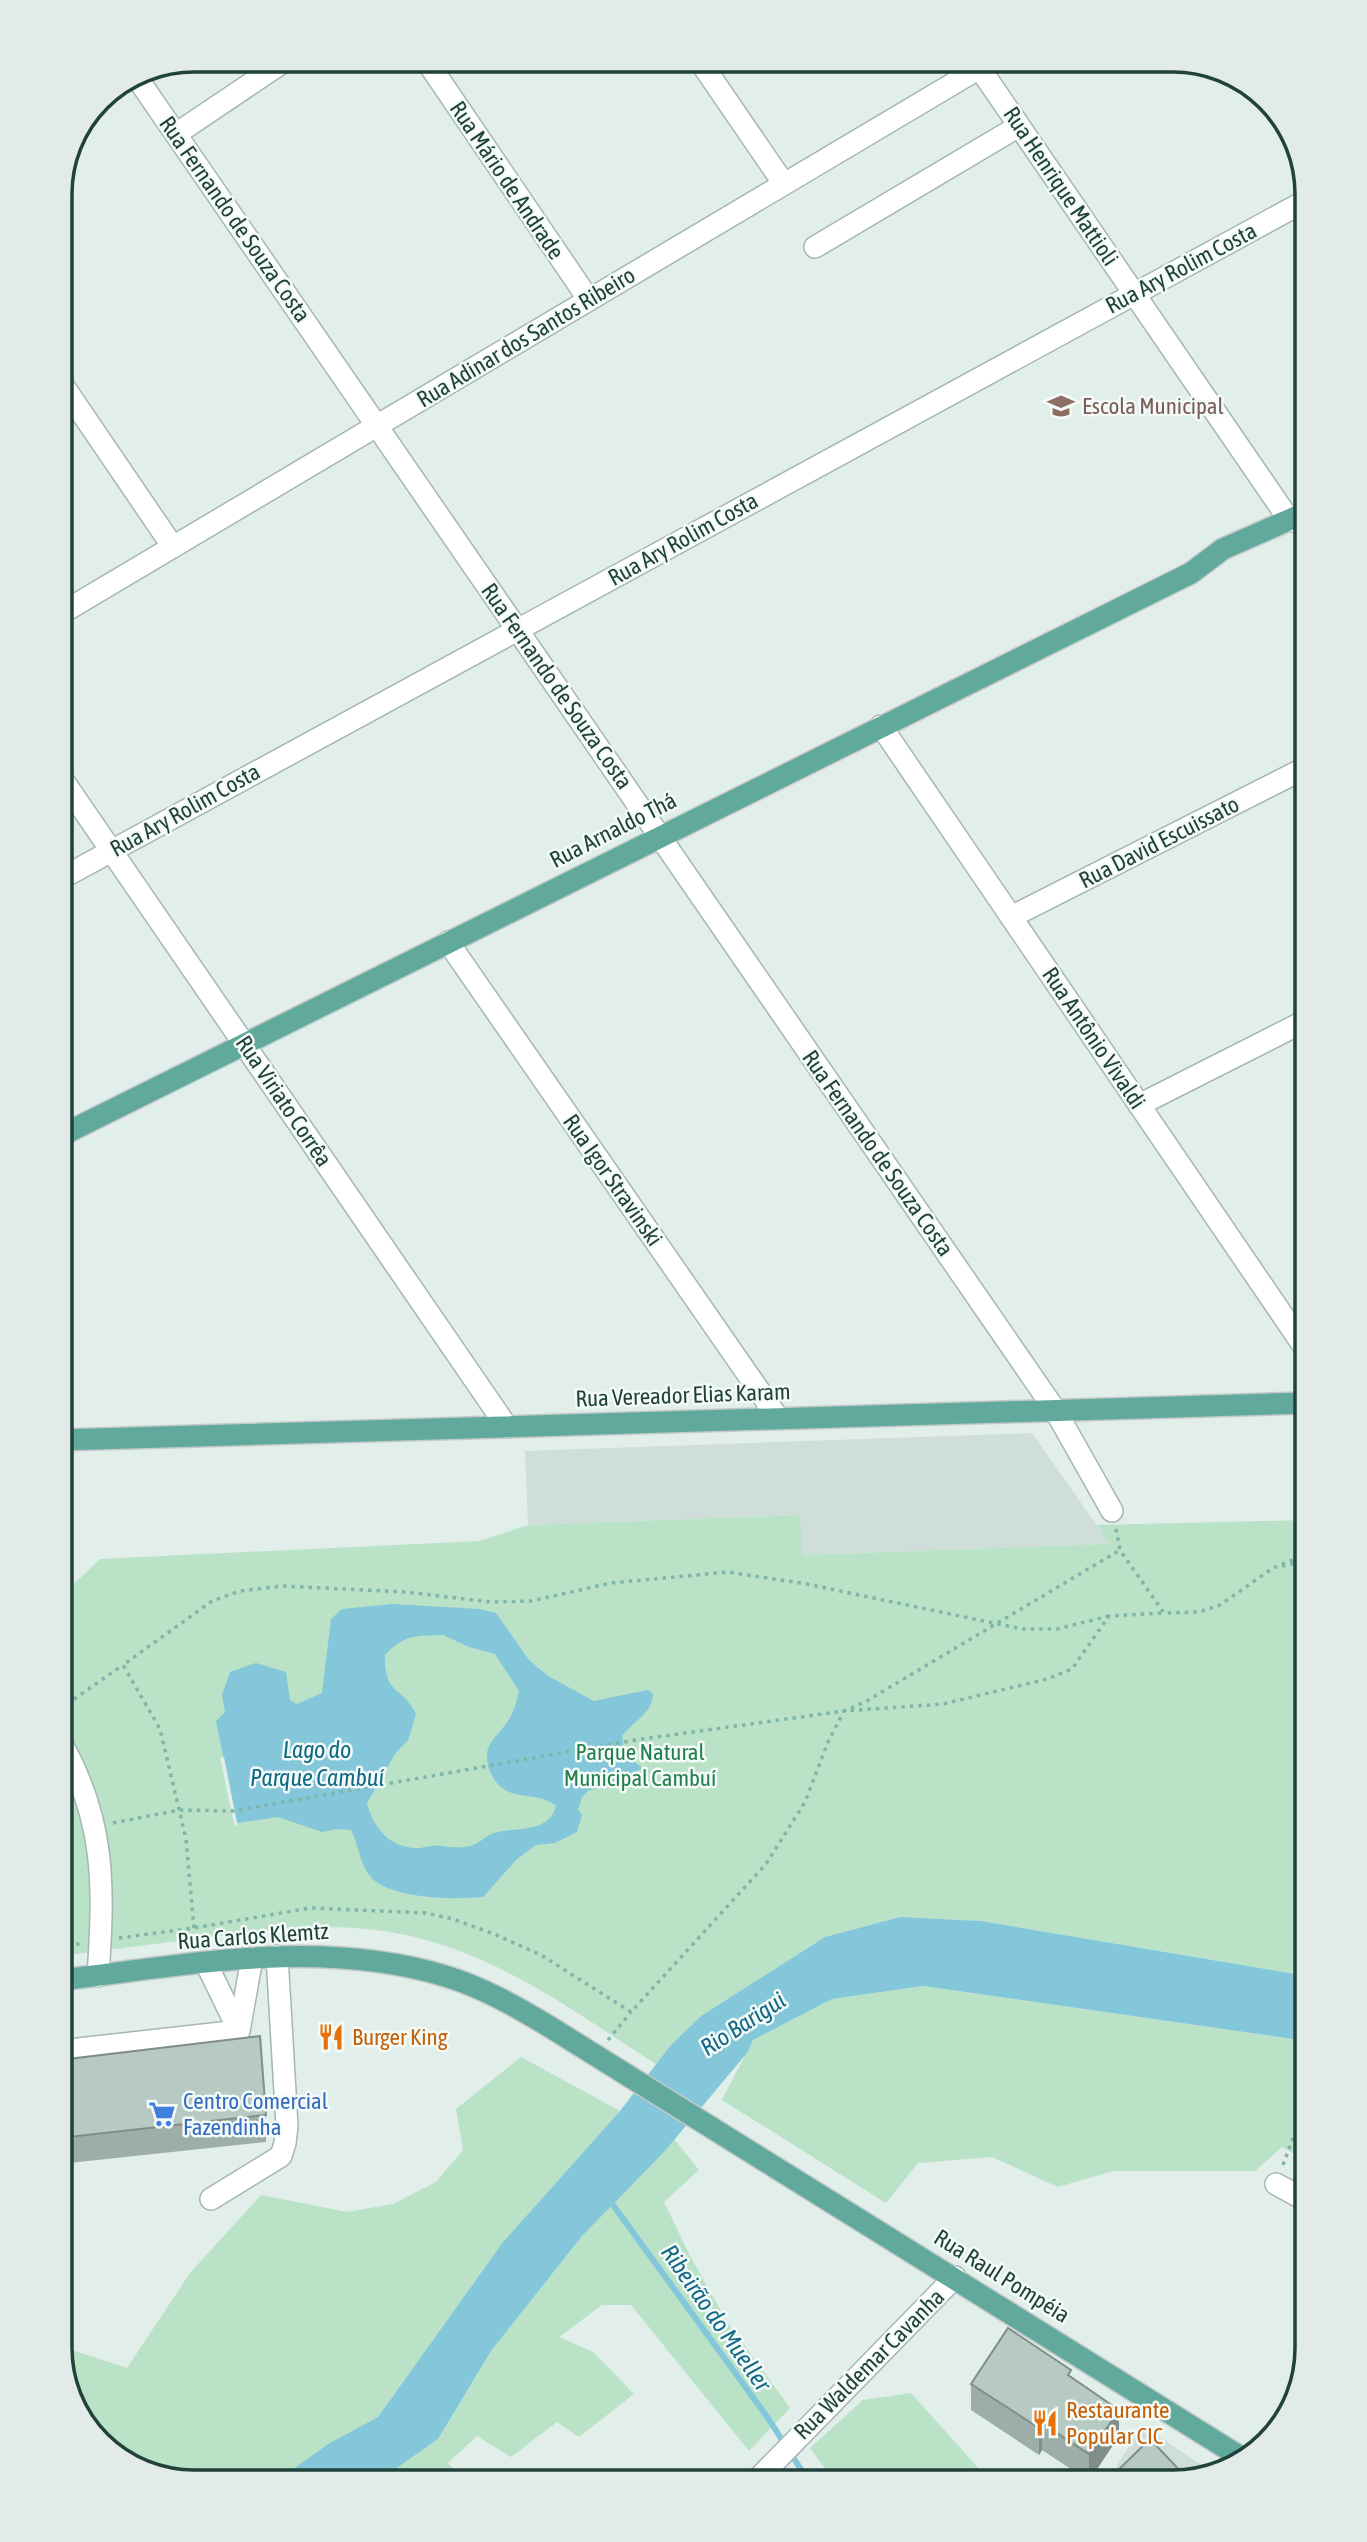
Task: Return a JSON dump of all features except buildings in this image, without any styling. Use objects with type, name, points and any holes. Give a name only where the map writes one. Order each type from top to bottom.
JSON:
[{"type":"main road","name":"Rua Arnaldo Thá","points":[[72,1130],[1191,573],[1230,562],[1261,546],[1295,520]]},
{"type":"main road","name":"Rua Vereador Elias Karam","points":[[72,1441],[1295,1403]]},
{"type":"main road","name":"Rua Carlos Klemtz","points":[[72,1979],[253,1958],[333,1955],[368,1959],[447,1976],[514,2006],[733,2140]]},
{"type":"main road","name":"Rua Raul Pompéia","points":[[733,2140],[1235,2453]]},
{"type":"street","points":[[176,134],[268,72]]},
{"type":"street","name":"Rua Mário de Andrade","points":[[434,72],[589,300]]},
{"type":"street","points":[[707,72],[784,184]]},
{"type":"street","name":"Rua Adinar dos Santos Ribeiro","points":[[72,607],[784,184],[966,72]]},
{"type":"street","name":"Rua Henrique Mattioli","points":[[988,72],[1020,126],[1134,293],[1295,512]]},
{"type":"street","name":"Rua Fernando de Souza Costa","points":[[141,84],[1055,1410],[1112,1511]]},
{"type":"street","points":[[815,247],[1020,126]]},
{"type":"street","name":"Rua Ary Rolim Costa","points":[[72,872],[1295,206]]},
{"type":"street","points":[[72,399],[173,547]]},
{"type":"street","name":"Rua Antônio Vivaldi","points":[[881,726],[1295,1333]]},
{"type":"street","name":"Rua David Escuissato","points":[[1011,917],[1295,773]]},
{"type":"street","name":"Rua Viriato Corrêa","points":[[72,794],[507,1427]]},
{"type":"street","name":"Rua Igor Stravinski","points":[[448,942],[778,1419]]},
{"type":"street","points":[[1139,1105],[1295,1026]]},
{"type":"street","points":[[72,1766],[89,1801],[95,1826],[101,1888],[98,1976]]},
{"type":"street","points":[[211,2199],[281,2156],[285,2143],[287,2126],[277,1956]]},
{"type":"street","points":[[239,2031],[253,1958]]},
{"type":"street","points":[[206,1963],[239,2031]]},
{"type":"street","points":[[72,2050],[239,2031]]},
{"type":"street","points":[[1276,2184],[1295,2194]]},
{"type":"street","name":"Rua Waldemar Cavanha","points":[[767,2470],[800,2433],[955,2277]]},
{"type":"path","points":[[1112,1511],[1121,1550],[1164,1613]]},
{"type":"path","points":[[596,2055],[631,2012],[766,1864],[805,1802],[828,1742],[844,1711],[864,1702],[1121,1550]]},
{"type":"path","points":[[72,1701],[212,1601],[240,1591],[283,1586],[405,1592],[491,1602],[531,1601],[611,1583],[728,1572],[807,1584],[1022,1629],[1057,1629],[1109,1616],[1199,1612],[1220,1605],[1273,1568],[1295,1559]]},
{"type":"path","points":[[1273,1568],[1295,1563]]},
{"type":"path","points":[[72,1831],[180,1810],[233,1811],[635,1740],[844,1711],[943,1704],[1047,1679],[1072,1669],[1109,1616]]},
{"type":"path","points":[[123,1665],[160,1730],[189,1858],[194,1928]]},
{"type":"path","points":[[72,1946],[89,1940],[100,1941],[194,1928],[310,1908],[426,1913],[453,1919],[541,1955],[631,2012]]},
{"type":"path","points":[[1276,2184],[1295,2132]]},
{"type":"shaded area","points":[[1032,1433],[1110,1544],[801,1555],[799,1515],[528,1525],[525,1451]]},
{"type":"shaded area","points":[[1142,2425],[1203,2466],[1173,2470],[1114,2470]]},
{"type":"green space","name":"Parque Natural Municipal Cambuí","points":[[800,1515],[802,1555],[1109,1544],[1097,1525],[1295,1520],[1295,1974],[981,1921],[900,1917],[825,1937],[701,2016],[656,2064],[558,2001],[507,1972],[454,1949],[390,1932],[329,1927],[267,1930],[72,1954],[72,1586],[100,1559],[480,1541],[528,1525]]},
{"type":"green space","points":[[923,1986],[1295,2039],[1295,2154],[1282,2147],[1255,2171],[1113,2171],[1058,2187],[992,2157],[918,2163],[886,2203],[722,2100],[753,2040],[832,1999]]},
{"type":"green space","points":[[521,2057],[620,2111],[503,2242],[378,2417],[328,2444],[292,2470],[170,2468],[140,2458],[120,2445],[97,2422],[81,2395],[74,2372],[72,2350],[127,2368],[190,2273],[261,2195],[347,2212],[393,2204],[436,2182],[463,2150],[456,2109]]},
{"type":"green space","points":[[674,2139],[699,2170],[664,2202],[690,2256],[728,2323],[790,2408],[749,2451],[631,2305],[602,2305],[559,2337],[593,2352],[634,2394],[579,2437],[557,2422],[511,2457],[477,2436],[448,2463],[455,2470],[394,2470],[438,2439],[491,2351],[582,2236]]},
{"type":"green space","points":[[911,2393],[980,2470],[826,2470],[810,2448],[863,2400]]},
{"type":"water","name":"Lago do Parque Cambuí","points":[[392,1604],[480,1609],[496,1613],[529,1660],[548,1676],[594,1701],[648,1690],[653,1694],[650,1706],[622,1736],[625,1754],[641,1769],[624,1779],[588,1791],[582,1797],[578,1810],[582,1815],[577,1832],[555,1843],[536,1845],[517,1859],[483,1897],[422,1896],[390,1889],[378,1883],[366,1870],[351,1830],[322,1832],[278,1817],[237,1823],[216,1721],[225,1712],[222,1695],[230,1672],[256,1663],[286,1672],[290,1700],[297,1704],[322,1693],[331,1619],[342,1609]],"holes":[[[443,1635],[469,1647],[495,1654],[519,1691],[510,1718],[491,1742],[487,1753],[492,1775],[505,1790],[544,1799],[556,1806],[552,1815],[538,1825],[491,1834],[469,1846],[405,1846],[383,1834],[373,1820],[367,1803],[395,1754],[408,1740],[416,1714],[387,1677],[385,1655],[398,1643],[418,1636]]]},
{"type":"water","name":"Rio Barigui","points":[[900,1917],[981,1921],[1295,1974],[1295,2039],[923,1986],[832,1999],[753,2040],[747,2053],[663,2153],[582,2236],[491,2351],[438,2439],[394,2470],[292,2470],[328,2444],[378,2417],[503,2242],[620,2111],[670,2046],[701,2016],[825,1937]]},
{"type":"pier","points":[[224,1757],[238,1826],[234,1824],[220,1758]]},
{"type":"waterway","name":"Ribeirão do Mueller","points":[[608,2198],[768,2418],[801,2470]]},
{"type":"place","name":"Escola Municipal","points":[[1061,406]]},
{"type":"place","name":"Burger King","points":[[331,2037]]},
{"type":"place","name":"Centro Comercial Fazendinha","points":[[162,2114]]},
{"type":"place","name":"Restaurante Popular CIC","points":[[1045,2423]]}]
